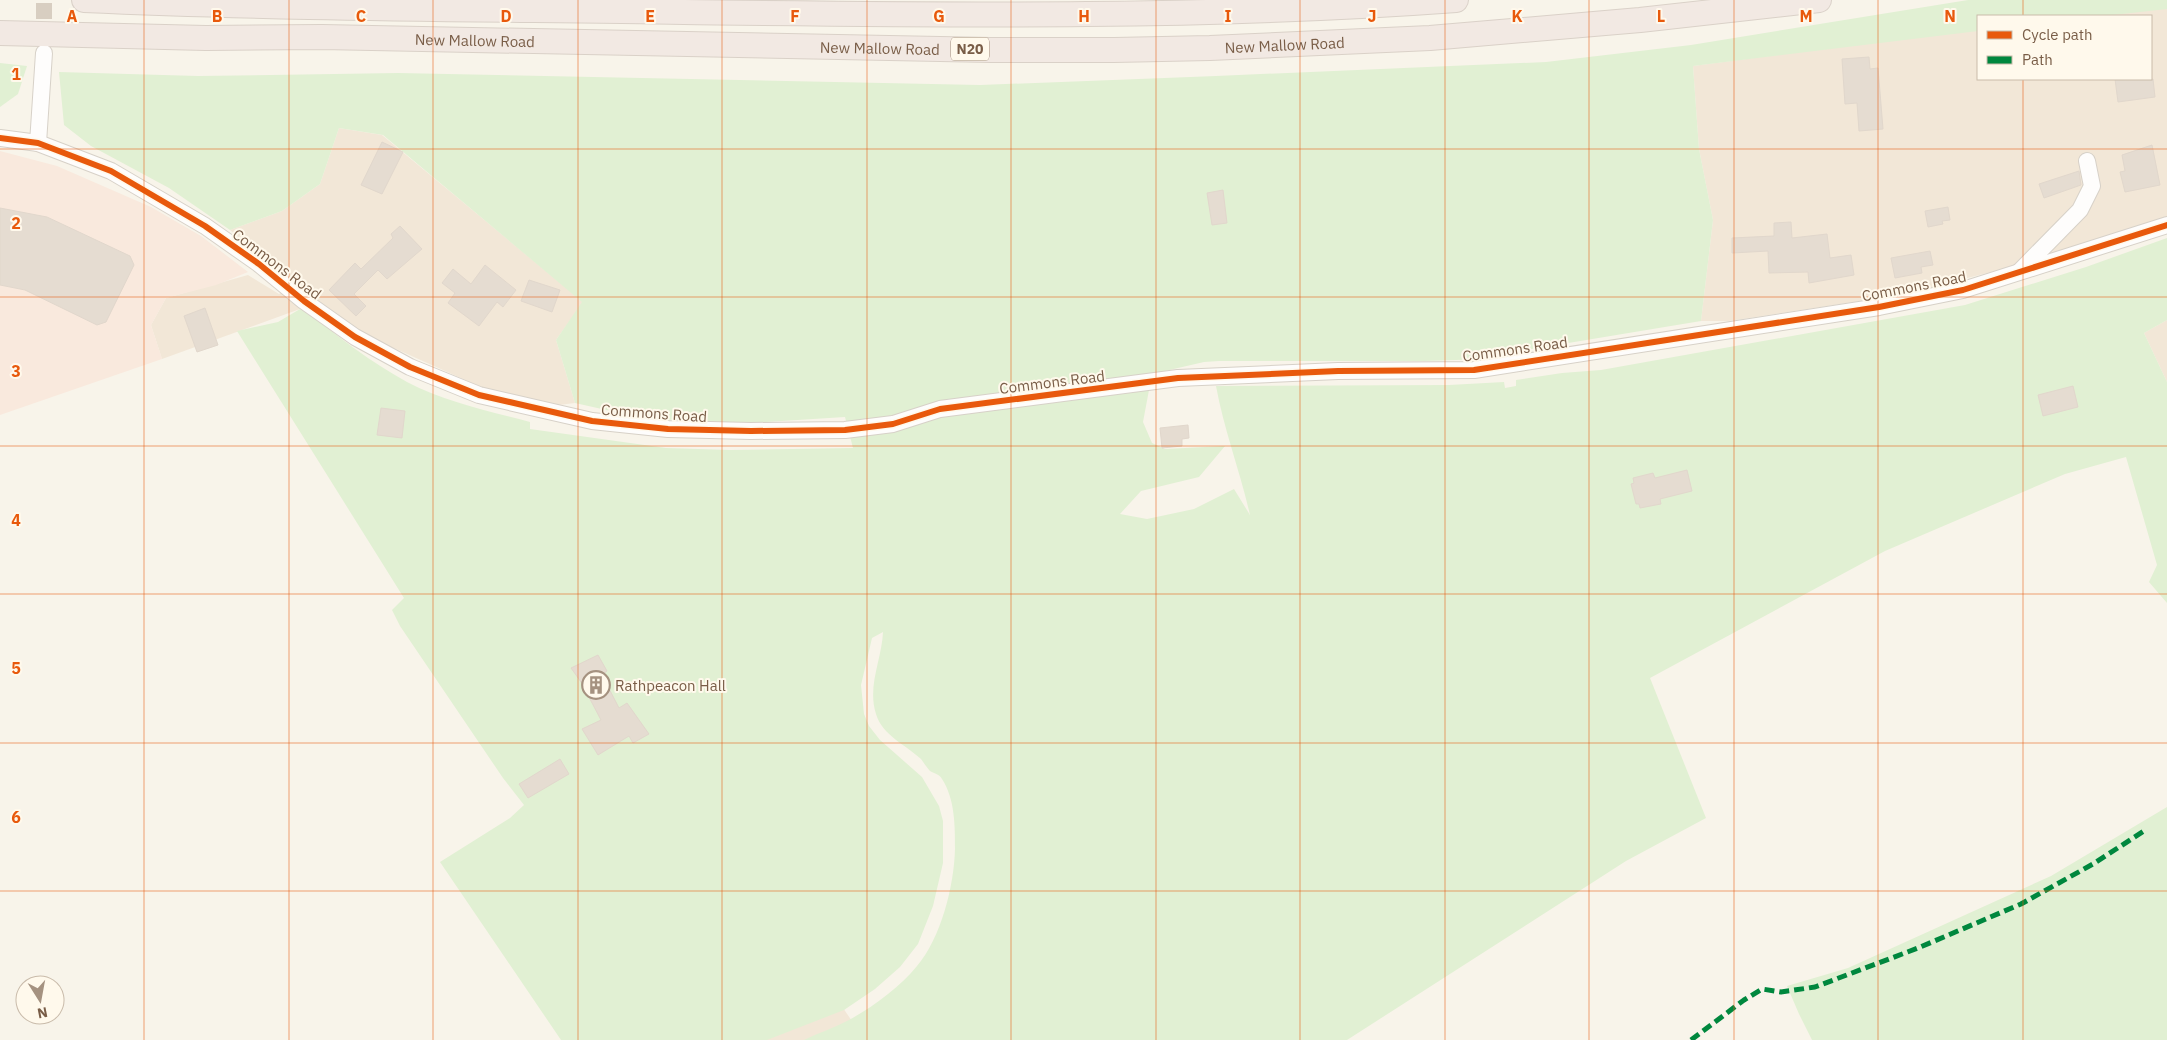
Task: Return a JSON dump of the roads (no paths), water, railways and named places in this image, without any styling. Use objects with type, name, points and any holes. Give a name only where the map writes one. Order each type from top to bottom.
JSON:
[{"type":"highway","name":"New Mallow Road","points":[[84,0],[244,6],[1016,16],[1220,12],[1456,0]]},
{"type":"highway","name":"New Mallow Road","points":[[0,33],[187,38],[312,37],[991,50],[1124,50],[1440,37],[1640,20],[1819,0]]},
{"type":"street","points":[[38,143],[44,52]]},
{"type":"street","name":"Commons Road","points":[[0,138],[38,143],[111,171],[205,226],[259,264],[304,301],[355,337],[410,367],[479,395],[592,421],[668,429],[751,431],[846,430],[893,424],[940,409],[1178,378],[1338,371],[1474,370],[1879,307],[1963,290],[2167,225]]},
{"type":"street","points":[[2018,273],[2080,210],[2092,186],[2087,161]]},
{"type":"tunnel","points":[[44,0],[44,43]]},
{"type":"place","name":"Rathpeacon Hall","points":[[596,685]]}]
